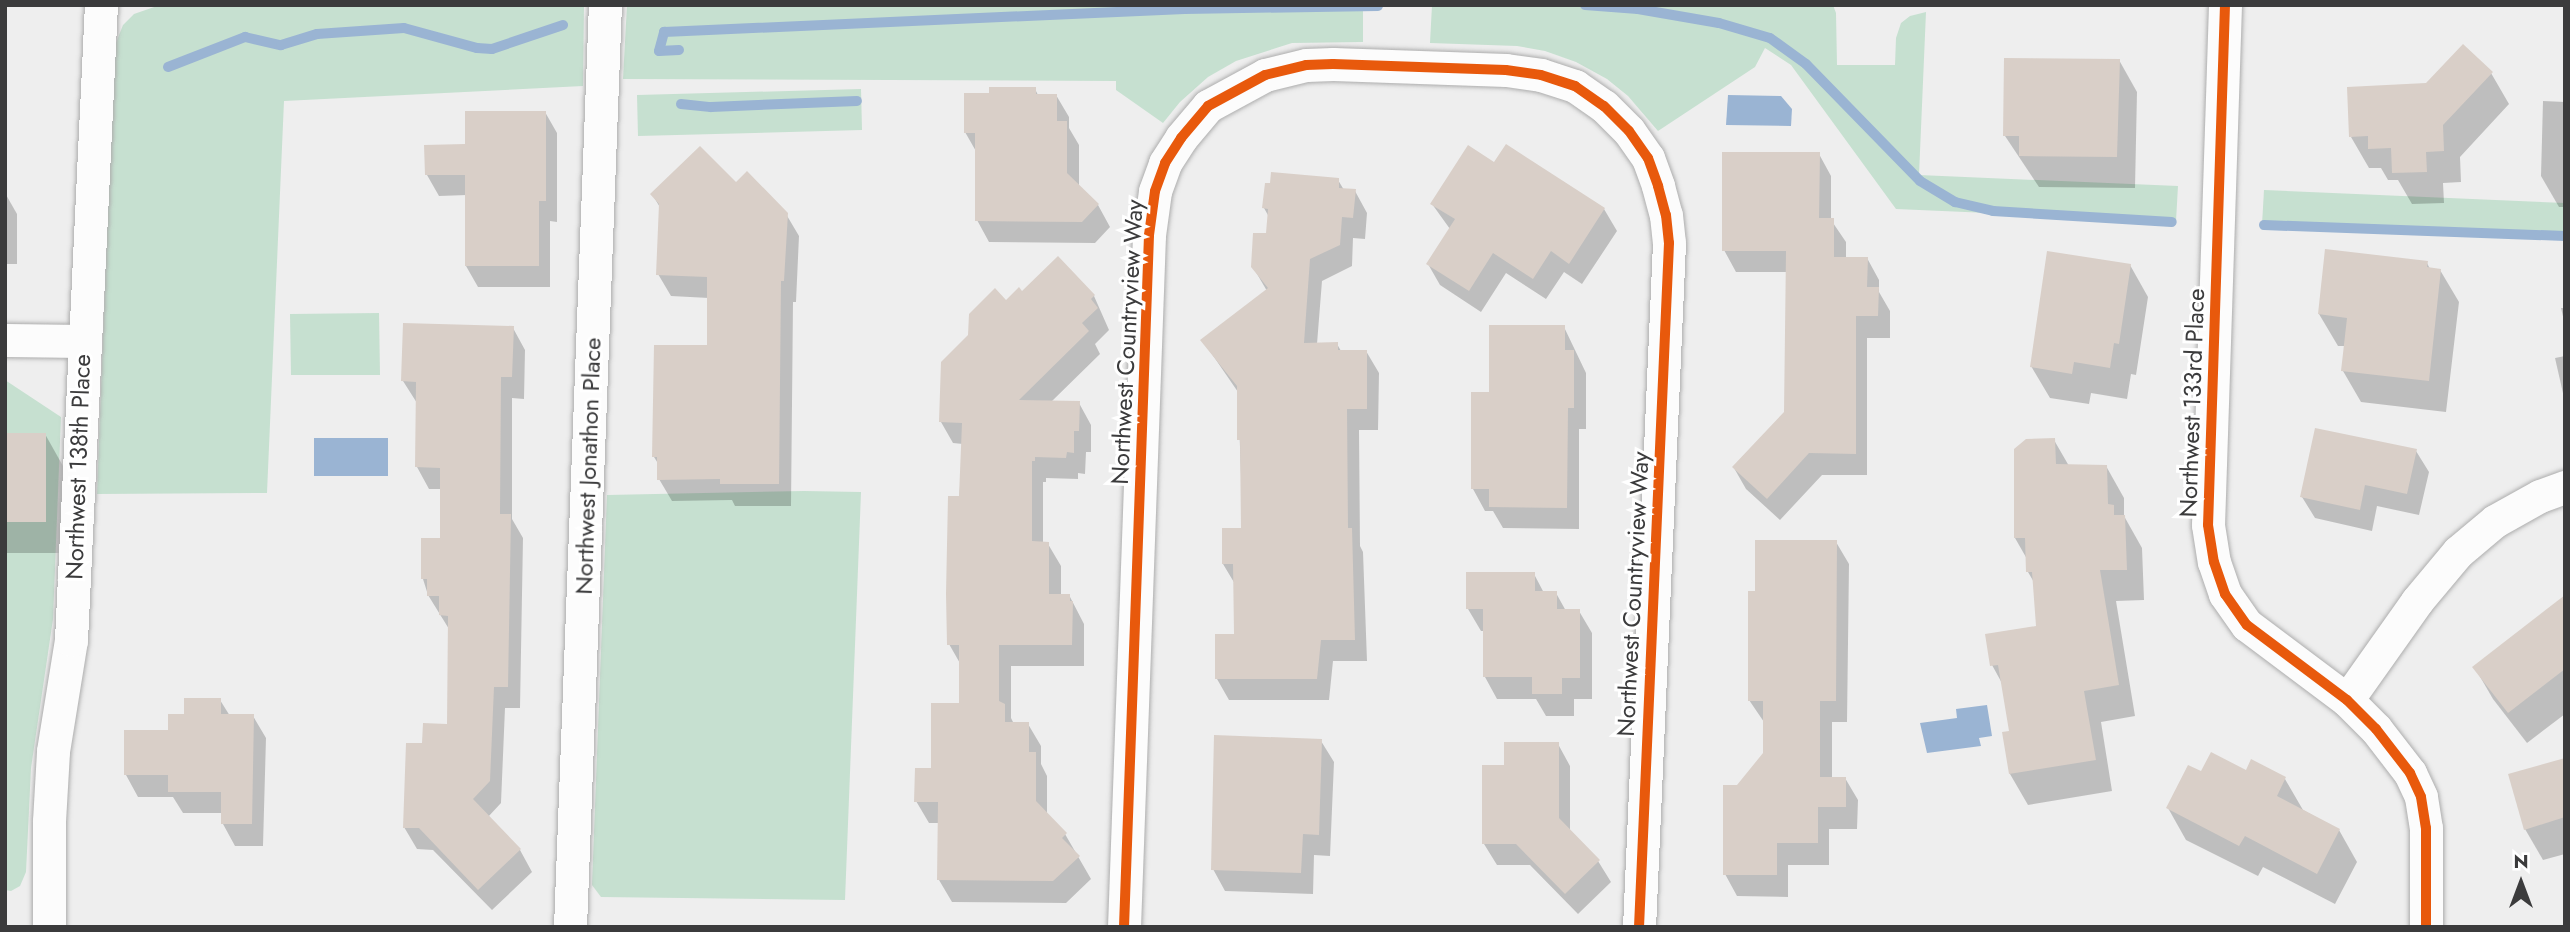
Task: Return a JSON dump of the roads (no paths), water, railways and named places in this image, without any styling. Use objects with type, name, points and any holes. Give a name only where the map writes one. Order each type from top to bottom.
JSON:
[{"type":"street","name":"Northwest 138th Place","points":[[49,927],[49,821],[53,751],[71,640],[101,5]]},
{"type":"street","name":"Northwest Jonathon Place","points":[[570,927],[606,5]]},
{"type":"street","name":"Northwest 133rd Place","points":[[2225,5],[2208,525],[2214,562],[2225,594],[2246,625],[2347,700],[2376,729],[2410,773],[2421,797],[2428,856],[2426,927]]},
{"type":"street","name":"Northwest Countryview Way","points":[[1124,927],[1149,234],[1155,191],[1165,163],[1181,138],[1208,106],[1265,75],[1306,65],[1333,64],[1506,71],[1541,75],[1575,86],[1604,106],[1629,131],[1648,158],[1658,186],[1669,243],[1639,927]]},
{"type":"street","points":[[5,340],[84,341]]},
{"type":"street","points":[[2347,700],[2417,601],[2458,552],[2495,521],[2540,496],[2565,487]]},
{"type":"water","points":[[1728,95],[1781,96],[1792,109],[1791,126],[1726,125]]},
{"type":"water","points":[[314,438],[388,438],[388,476],[314,476]]},
{"type":"water","points":[[1987,705],[1992,736],[1979,738],[1981,746],[1927,753],[1920,723],[1957,718],[1956,709]]},
{"type":"waterway","points":[[1585,5],[1638,9],[1719,23],[1770,38],[1806,64],[1920,181],[1955,202],[1993,211],[2172,222]]},
{"type":"waterway","points":[[679,50],[659,51],[664,32],[1184,9],[1378,6]]},
{"type":"waterway","points":[[168,67],[245,37],[281,45],[317,34],[404,28],[477,48],[492,49],[563,25]]},
{"type":"waterway","points":[[681,104],[711,107],[857,101]]},
{"type":"waterway","points":[[2264,225],[2565,236]]}]
